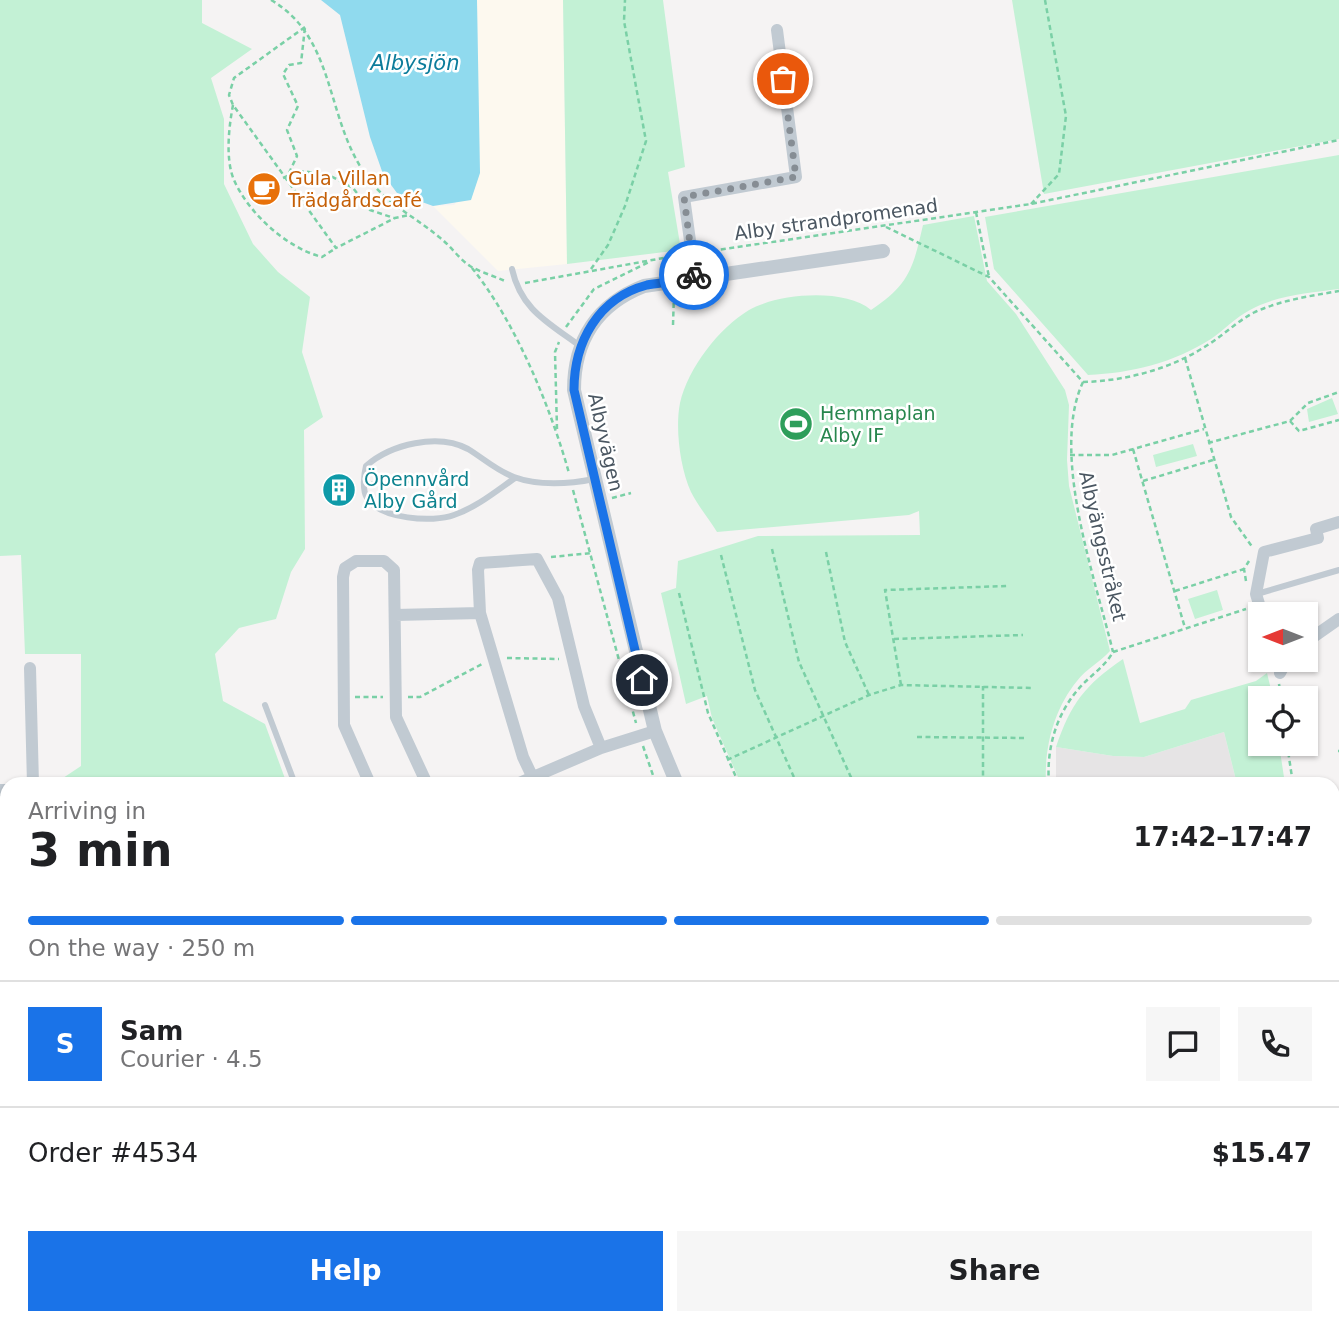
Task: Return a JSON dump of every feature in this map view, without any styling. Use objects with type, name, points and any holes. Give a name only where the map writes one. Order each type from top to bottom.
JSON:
[{"type":"street","points":[[695,277],[684,197],[796,177],[777,30]]},
{"type":"street","name":"Albyvägen","points":[[674,777],[655,732],[574,390],[580,346],[598,314],[626,293],[645,286],[883,251]]},
{"type":"street","points":[[1257,602],[1258,574],[1264,552],[1318,538],[1316,529],[1339,522]]},
{"type":"street","points":[[601,748],[584,706],[558,598],[537,559],[480,563],[480,613],[523,757],[532,776],[601,748],[655,732]]},
{"type":"street","points":[[367,777],[347,736],[343,702],[345,568],[356,561],[384,561],[394,570],[396,717],[424,777]]},
{"type":"street","points":[[395,615],[480,613]]},
{"type":"street","points":[[1318,634],[1339,619]]},
{"type":"street","points":[[30,668],[33,777]]},
{"type":"lane","points":[[512,269],[515,285],[531,309],[580,346]]},
{"type":"lane","points":[[515,478],[479,504],[452,517],[423,520],[405,518],[368,500],[365,483],[366,466],[373,460],[415,443],[455,444],[515,478],[572,484],[594,479]]},
{"type":"lane","points":[[1264,602],[1339,570]]},
{"type":"lane","points":[[265,705],[292,777]]},
{"type":"path","points":[[271,0],[285,8],[305,27],[359,166],[381,196],[450,245],[470,266],[486,286],[520,349],[557,432],[592,553],[639,735],[654,777]]},
{"type":"path","points":[[591,269],[608,245],[625,206],[646,141],[624,21],[625,0]]},
{"type":"path","points":[[1031,204],[1059,174],[1066,116],[1045,0]]},
{"type":"path","points":[[305,27],[234,78],[229,95],[233,105],[283,178],[336,248]]},
{"type":"path","points":[[283,178],[289,173],[297,156],[287,130],[298,106],[283,74],[292,64],[301,64],[305,27]]},
{"type":"path","points":[[233,105],[230,163],[234,180],[245,198],[278,233],[305,250],[322,257],[395,218],[409,215]]},
{"type":"path","name":"Alby strandpromenad","points":[[515,285],[591,269],[1031,204],[1339,140]]},
{"type":"path","points":[[289,173],[311,171],[334,177],[353,188],[370,210],[395,218]]},
{"type":"path","points":[[976,212],[989,277]]},
{"type":"path","points":[[886,227],[989,277],[1083,382],[1101,382],[1160,369],[1185,358],[1253,313],[1286,300],[1339,291]]},
{"type":"path","points":[[470,266],[515,285]]},
{"type":"path","points":[[1185,358],[1231,517],[1256,551]]},
{"type":"path","name":"Albyängsstråket","points":[[1083,382],[1072,418],[1072,477],[1113,652]]},
{"type":"path","points":[[1208,443],[1290,421],[1308,403],[1339,392]]},
{"type":"path","points":[[1290,421],[1299,430],[1339,420]]},
{"type":"path","points":[[1070,455],[1112,455],[1204,429]]},
{"type":"path","points":[[1133,449],[1185,628]]},
{"type":"path","points":[[1143,481],[1214,460]]},
{"type":"path","points":[[365,483],[414,482]]},
{"type":"path","points":[[772,549],[799,662],[851,777]]},
{"type":"path","points":[[826,552],[845,642],[869,695]]},
{"type":"path","points":[[537,559],[592,553]]},
{"type":"path","points":[[721,555],[755,690],[794,777]]},
{"type":"path","points":[[1175,591],[1244,569],[1251,559]]},
{"type":"path","points":[[1244,569],[1246,583]]},
{"type":"path","points":[[901,685],[885,590],[1008,586]]},
{"type":"path","points":[[680,593],[708,713],[736,777]]},
{"type":"path","points":[[1049,777],[1049,756],[1060,718],[1081,686],[1113,652],[1248,608]]},
{"type":"path","points":[[894,639],[1023,635]]},
{"type":"path","points":[[343,702],[349,697],[420,696],[494,658],[573,659]]},
{"type":"path","points":[[727,760],[869,695],[901,685],[1032,688]]},
{"type":"path","points":[[983,686],[983,777]]},
{"type":"path","points":[[917,737],[1026,738]]},
{"type":"path","points":[[1289,756],[1292,777]]},
{"type":"shaded area","points":[[477,0],[563,0],[567,264],[498,271],[433,206],[454,205],[479,173]]},
{"type":"shaded area","points":[[1224,732],[1235,777],[1056,777],[1056,747],[1113,756],[1144,757]]},
{"type":"green space","points":[[0,0],[202,0],[202,23],[252,49],[211,78],[224,119],[224,184],[253,244],[278,272],[310,297],[302,352],[323,417],[304,430],[305,549],[291,572],[276,619],[239,628],[215,654],[223,701],[265,724],[284,777],[64,777],[81,766],[81,654],[25,654],[21,555],[0,556]]},
{"type":"green space","points":[[563,0],[663,0],[685,167],[668,172],[681,250],[567,264]]},
{"type":"green space","points":[[1012,0],[1339,0],[1339,139],[1044,194]]},
{"type":"green space","points":[[1339,155],[1339,289],[1293,295],[1260,305],[1197,347],[1152,365],[1088,375],[994,269],[985,217]]},
{"type":"green space","points":[[974,216],[987,281],[1016,314],[1065,390],[1069,405],[1069,486],[1110,651],[1081,677],[1062,704],[1049,743],[1046,777],[738,777],[712,718],[707,696],[686,704],[661,593],[676,588],[678,561],[758,536],[920,535],[919,511],[909,515],[717,532],[694,497],[684,471],[678,424],[684,390],[697,363],[716,338],[738,318],[762,304],[812,295],[845,298],[871,310],[894,292],[908,274],[923,225]]},
{"type":"green space","points":[[1332,398],[1338,414],[1309,422],[1307,409]]},
{"type":"green space","points":[[1193,444],[1197,456],[1156,467],[1153,455]]},
{"type":"green space","points":[[1217,590],[1223,610],[1195,619],[1188,599]]},
{"type":"green space","points":[[1123,659],[1140,723],[1185,709],[1191,700],[1256,681],[1267,673],[1270,686],[1248,686],[1248,756],[1281,756],[1284,777],[1235,777],[1224,732],[1144,757],[1113,756],[1056,747],[1067,718],[1089,687]]},
{"type":"water","name":"Albysjön","points":[[321,0],[477,0],[480,173],[471,200],[433,206],[397,193],[383,174],[370,137],[340,15]]},
{"type":"way so far","points":[[694,275],[684,197],[796,177],[783,79]]},
{"type":"place","name":"Gula Villan Trädgårdscafé","points":[[264,189]]},
{"type":"place","name":"Hemmaplan Alby IF","points":[[796,424]]},
{"type":"place","name":"Öpennvård Alby Gård","points":[[339,490]]},
{"type":"route","points":[[642,680],[574,390],[574,375],[580,346],[598,314],[626,293],[645,286],[695,277],[694,275]]}]
